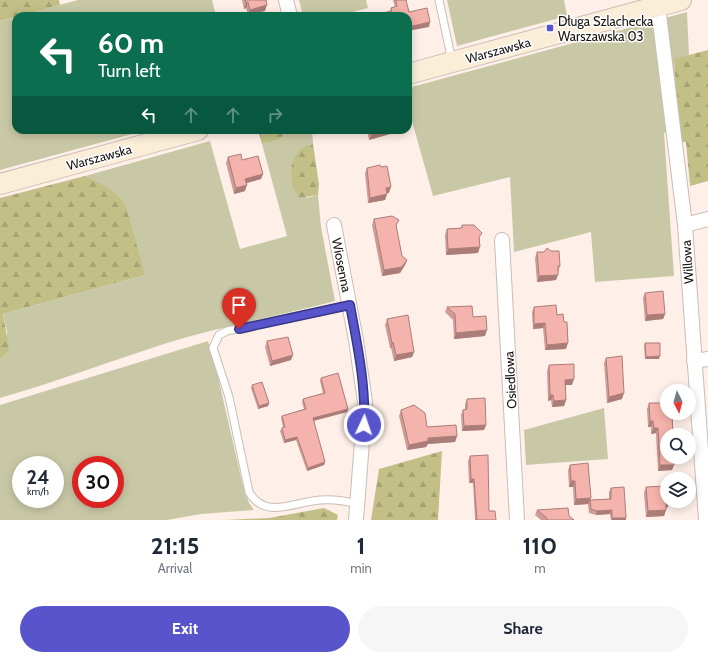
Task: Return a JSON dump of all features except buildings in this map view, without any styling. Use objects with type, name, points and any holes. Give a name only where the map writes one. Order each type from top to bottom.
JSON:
[{"type":"street","points":[[286,0],[289,12]]},
{"type":"street","name":"Warszawska","points":[[412,73],[681,0]]},
{"type":"street","name":"Willowa","points":[[658,6],[685,225],[706,520]]},
{"type":"street","name":"Warszawska","points":[[0,184],[183,134]]},
{"type":"street","points":[[685,225],[708,219]]},
{"type":"street","name":"Wiosenna","points":[[334,225],[350,305],[365,402],[356,520]]},
{"type":"street","name":"Osiedlowa","points":[[502,240],[517,520]]},
{"type":"street","points":[[694,361],[708,358]]},
{"type":"lane","points":[[439,0],[452,62]]},
{"type":"lane","points":[[350,305],[227,331],[219,335],[213,348],[229,397],[249,492],[254,503],[269,511],[280,511],[319,500],[357,504]]},
{"type":"green space","points":[[0,0],[59,0],[60,5],[34,12],[12,12],[12,18],[0,21]]},
{"type":"green space","points":[[78,0],[212,0],[215,12],[34,12]]},
{"type":"green space","points":[[299,0],[366,0],[368,8],[352,12],[302,12]]},
{"type":"green space","points":[[447,0],[564,0],[567,16],[457,46]]},
{"type":"green space","points":[[687,12],[689,55],[674,60],[680,129],[664,133],[674,276],[595,282],[591,232],[514,252],[510,177],[433,196],[412,121],[412,87]]},
{"type":"green space","points":[[12,18],[12,134],[132,134],[0,170],[0,21]]},
{"type":"green space","points":[[708,50],[708,181],[690,186],[686,142],[680,142],[674,59]]},
{"type":"green space","points":[[259,134],[284,134],[279,140],[262,144]]},
{"type":"green space","points":[[284,134],[312,134],[313,144],[309,145],[306,198],[318,195],[321,227],[335,301],[230,326],[167,343],[0,398],[0,360],[7,353],[7,332],[3,314],[145,275],[115,194],[85,176],[210,141],[240,249],[287,236],[262,144],[279,140]]},
{"type":"green space","points":[[313,144],[319,184],[318,195],[299,198],[292,183],[292,166],[298,152],[304,147]]},
{"type":"green space","points":[[85,176],[113,192],[126,206],[145,275],[3,314],[9,348],[7,353],[0,360],[0,198]]},
{"type":"green space","points":[[208,341],[216,368],[242,482],[249,503],[254,510],[201,514],[167,520],[0,520],[0,405]]},
{"type":"green space","points":[[604,408],[608,459],[526,465],[524,430]]},
{"type":"green space","points":[[442,451],[438,520],[371,520],[379,469]]},
{"type":"green space","points":[[324,508],[338,515],[337,520],[224,520],[269,518]]},
{"type":"place","name":"Długa Szlachecka Warszawska 03","points":[[550,28]]},
{"type":"route","points":[[239,329],[350,305],[363,383],[365,402],[364,425]]}]
